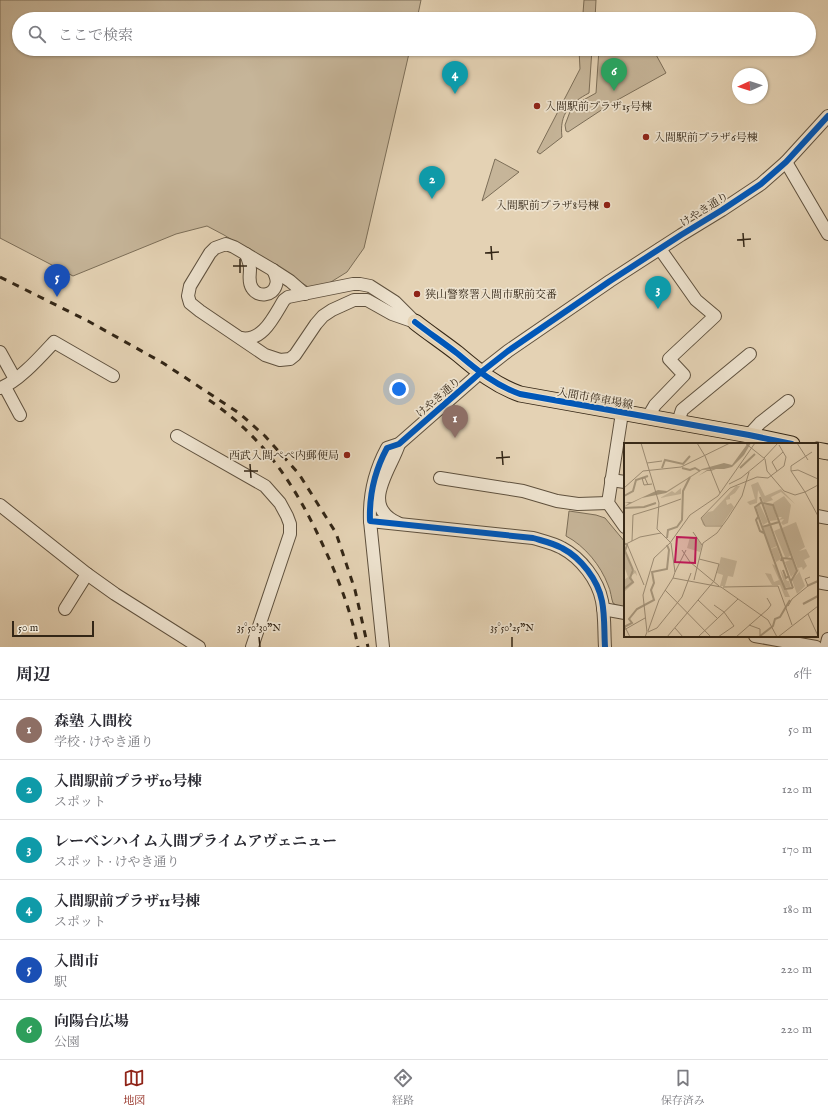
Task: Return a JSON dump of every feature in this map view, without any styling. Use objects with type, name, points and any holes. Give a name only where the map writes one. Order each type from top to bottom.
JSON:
[{"type":"main road","name":"入間市停車場線","points":[[415,322],[480,373],[500,386],[520,394],[787,443]]},
{"type":"main road","points":[[818,450],[828,452]]},
{"type":"street","name":"けやき通り","points":[[605,647],[603,609],[599,590],[588,572],[563,548],[533,538],[370,521],[370,494],[376,472],[388,448],[399,444],[480,373],[530,335],[749,192],[786,162],[828,116]]},
{"type":"street","points":[[786,162],[828,234]]},
{"type":"street","points":[[305,294],[290,281],[273,270],[234,247],[226,244],[215,248],[210,253],[188,291],[188,299],[193,306],[265,354],[280,360],[290,359],[295,355],[323,316],[332,310],[354,300],[367,300],[392,314],[415,322]]},
{"type":"street","points":[[648,418],[655,405],[684,376],[669,359],[715,316],[696,300],[660,249]]},
{"type":"street","points":[[246,254],[250,265],[251,287],[254,291],[267,294],[274,289],[277,280],[273,270]]},
{"type":"street","points":[[265,354],[261,345],[264,331],[284,300],[288,297],[353,284],[370,286],[396,302],[415,322]]},
{"type":"street","points":[[241,338],[253,338],[264,331]]},
{"type":"street","points":[[20,415],[2,387],[15,379],[34,363],[54,342],[113,376]]},
{"type":"street","points":[[0,352],[15,379]]},
{"type":"street","points":[[678,422],[682,410],[750,354]]},
{"type":"street","points":[[749,435],[760,423],[788,400]]},
{"type":"street","points":[[622,413],[608,503],[624,526]]},
{"type":"street","points":[[177,436],[265,486],[280,503],[290,524],[290,534],[252,647]]},
{"type":"street","name":"けやき通り","points":[[399,444],[396,454],[384,477],[380,490],[379,504],[383,513],[388,517],[399,524],[406,525]]},
{"type":"street","points":[[440,478],[523,491],[557,501],[578,504],[608,503]]},
{"type":"street","points":[[611,480],[624,482]]},
{"type":"street","points":[[0,505],[87,574],[115,594],[199,647]]},
{"type":"street","points":[[818,516],[828,518]]},
{"type":"street","points":[[370,521],[383,647]]},
{"type":"street","points":[[65,609],[87,574]]},
{"type":"street","points":[[818,582],[828,584]]},
{"type":"street","points":[[603,609],[624,612]]},
{"type":"street","points":[[761,637],[816,647]]},
{"type":"street","points":[[826,647],[828,639]]},
{"type":"shaded area","points":[[0,0],[421,0],[418,12],[12,12],[12,56],[408,56],[364,248],[347,272],[326,285],[310,288],[207,226],[176,234],[73,276],[0,238]]},
{"type":"shaded area","points":[[584,0],[596,0],[595,12],[583,12]]},
{"type":"shaded area","points":[[579,56],[592,56],[589,93],[571,105],[562,122],[562,137],[540,154],[537,152],[580,69]]},
{"type":"shaded area","points":[[599,56],[657,56],[666,73],[612,103],[568,132],[566,131],[565,125],[571,109],[578,103],[596,93]]},
{"type":"shaded area","points":[[495,159],[519,172],[482,201]]},
{"type":"shaded area","points":[[569,511],[596,515],[605,518],[624,541],[624,607],[613,603],[605,578],[592,557],[580,545],[566,536]]},
{"type":"railway","points":[[0,277],[88,321],[163,363],[239,413],[265,436],[299,474],[336,533],[355,590],[368,647]]},
{"type":"railway","points":[[209,400],[228,414],[261,445],[288,480],[311,520],[333,567],[352,620],[358,647]]},
{"type":"cycle path","points":[[605,647],[604,612],[597,585],[588,570],[569,552],[559,546],[533,538],[370,521],[370,502],[373,484],[382,457],[387,448],[399,444],[480,373],[508,351],[610,281],[761,184],[786,162],[828,116]]},
{"type":"cycle path","points":[[415,322],[487,377],[520,394],[787,443]]},
{"type":"place","name":"向陽台広場","points":[[614,91]]},
{"type":"place","name":"入間駅前プラザ11号棟","points":[[455,94]]},
{"type":"place","name":"入間駅前プラザ15号棟","points":[[537,106]]},
{"type":"place","name":"入間駅前プラザ6号棟","points":[[646,137]]},
{"type":"place","name":"入間駅前プラザ10号棟","points":[[432,199]]},
{"type":"place","name":"入間駅前プラザ8号棟","points":[[607,205]]},
{"type":"place","name":"狭山警察署入間市駅前交番","points":[[417,294]]},
{"type":"place","name":"入間市","points":[[57,297]]},
{"type":"place","name":"レーベンハイム入間プライムアヴェニュー","points":[[658,309]]},
{"type":"place","name":"森塾 入間校","points":[[455,438]]},
{"type":"place","name":"西武入間ぺぺ内郵便局","points":[[347,455]]}]
